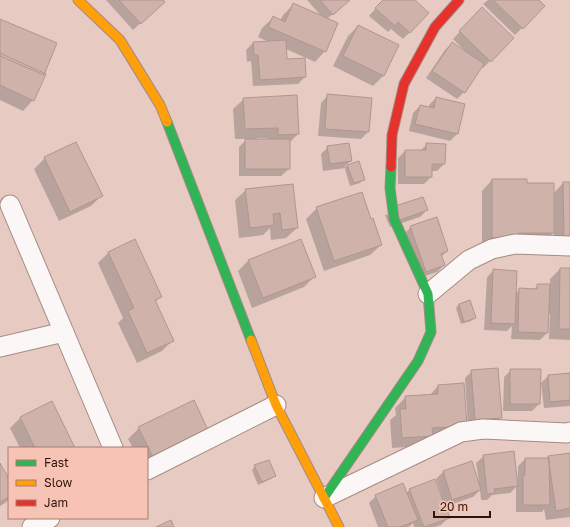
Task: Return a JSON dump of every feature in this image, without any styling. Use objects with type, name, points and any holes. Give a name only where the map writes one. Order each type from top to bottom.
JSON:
[{"type":"street","points":[[78,0],[120,40],[160,105],[276,404],[339,527]]},
{"type":"street","points":[[324,498],[418,361],[431,332],[428,294],[394,219],[390,188],[392,135],[404,84],[435,27],[459,0]]},
{"type":"street","points":[[10,204],[113,447]]},
{"type":"street","points":[[428,294],[469,260],[492,249],[515,244],[570,246]]},
{"type":"street","points":[[0,347],[64,332]]},
{"type":"street","points":[[148,469],[276,404]]},
{"type":"street","points":[[324,498],[461,432],[483,429],[570,432]]},
{"type":"street","points":[[32,527],[48,519]]},
{"type":"building","points":[[119,0],[163,0],[165,2],[141,24]]},
{"type":"building","points":[[320,0],[350,0],[333,15]]},
{"type":"building","points":[[383,0],[415,0],[429,13],[410,33],[398,22],[395,26],[375,8]]},
{"type":"building","points":[[493,0],[539,0],[545,6],[523,29]]},
{"type":"building","points":[[293,3],[338,23],[326,52],[268,27],[273,16],[285,22]]},
{"type":"building","points":[[482,7],[514,38],[491,62],[459,31]]},
{"type":"building","points":[[0,19],[57,43],[44,75],[0,56]]},
{"type":"building","points":[[358,25],[399,45],[384,76],[343,56]]},
{"type":"building","points":[[286,40],[287,59],[305,58],[306,77],[260,80],[258,55],[254,55],[253,42]]},
{"type":"building","points":[[452,42],[484,64],[465,93],[432,71]]},
{"type":"building","points":[[0,53],[46,74],[34,101],[0,85]]},
{"type":"building","points":[[327,94],[372,98],[369,132],[325,129]]},
{"type":"building","points":[[297,95],[299,134],[278,135],[278,128],[245,129],[243,98]]},
{"type":"building","points":[[436,97],[465,104],[458,134],[415,124],[420,105],[434,108]]},
{"type":"building","points":[[245,139],[290,139],[290,169],[245,169]]},
{"type":"building","points":[[76,142],[103,196],[70,212],[44,157]]},
{"type":"building","points":[[349,143],[352,161],[330,164],[327,146]]},
{"type":"building","points":[[426,143],[446,144],[445,164],[432,164],[432,177],[405,177],[405,150],[426,150]]},
{"type":"building","points":[[359,161],[365,180],[354,183],[347,165]]},
{"type":"building","points":[[492,179],[527,179],[527,183],[554,183],[554,233],[519,233],[518,237],[492,238]]},
{"type":"building","points":[[563,182],[570,182],[570,240],[564,240]]},
{"type":"building","points":[[293,184],[298,228],[282,230],[280,213],[273,214],[274,225],[250,228],[245,189]]},
{"type":"building","points":[[362,192],[382,245],[334,261],[316,207]]},
{"type":"building","points":[[423,197],[428,210],[397,221],[392,207]]},
{"type":"building","points":[[437,217],[448,251],[441,254],[445,265],[426,272],[410,226]]},
{"type":"building","points":[[135,239],[162,297],[155,300],[174,341],[147,353],[128,311],[134,308],[108,252]]},
{"type":"building","points":[[301,239],[316,277],[263,298],[248,260]]},
{"type":"building","points":[[560,268],[570,268],[570,329],[559,329]]},
{"type":"building","points":[[493,269],[517,271],[515,324],[491,323]]},
{"type":"building","points":[[537,284],[550,284],[548,333],[518,332],[519,288],[537,289]]},
{"type":"building","points":[[470,300],[476,318],[464,322],[459,304]]},
{"type":"building","points":[[498,368],[502,418],[475,420],[471,370]]},
{"type":"building","points":[[510,369],[541,369],[540,404],[510,404]]},
{"type":"building","points":[[570,373],[570,400],[550,402],[548,375]]},
{"type":"building","points":[[464,383],[467,426],[432,428],[433,436],[402,438],[400,409],[406,409],[405,396],[438,394],[438,385]]},
{"type":"building","points":[[194,400],[208,430],[153,457],[138,427]]},
{"type":"building","points":[[52,401],[75,447],[35,447],[20,417]]},
{"type":"building","points":[[514,451],[518,486],[494,489],[495,493],[487,494],[483,455]]},
{"type":"building","points":[[570,453],[570,508],[556,511],[548,456]]},
{"type":"building","points":[[525,458],[549,458],[550,505],[523,505],[523,475],[525,475]]},
{"type":"building","points":[[269,460],[276,476],[262,482],[254,465]]},
{"type":"building","points":[[472,461],[481,490],[452,500],[443,471]]},
{"type":"building","points":[[0,463],[8,477],[8,498],[0,502]]},
{"type":"building","points":[[435,479],[450,518],[424,527],[409,489]]},
{"type":"building","points":[[403,483],[418,520],[400,527],[388,527],[375,495]]},
{"type":"building","points":[[171,520],[174,527],[156,527]]},
{"type":"traffic: fast","points":[[167,122],[251,340]]},
{"type":"traffic: fast","points":[[324,498],[418,361],[431,332],[428,294],[394,219],[390,188],[391,167]]},
{"type":"traffic: slow","points":[[78,0],[120,40],[160,105],[167,122]]},
{"type":"traffic: slow","points":[[251,340],[276,405],[339,527]]},
{"type":"traffic: jam","points":[[391,167],[392,135],[404,84],[435,27],[459,0]]}]
